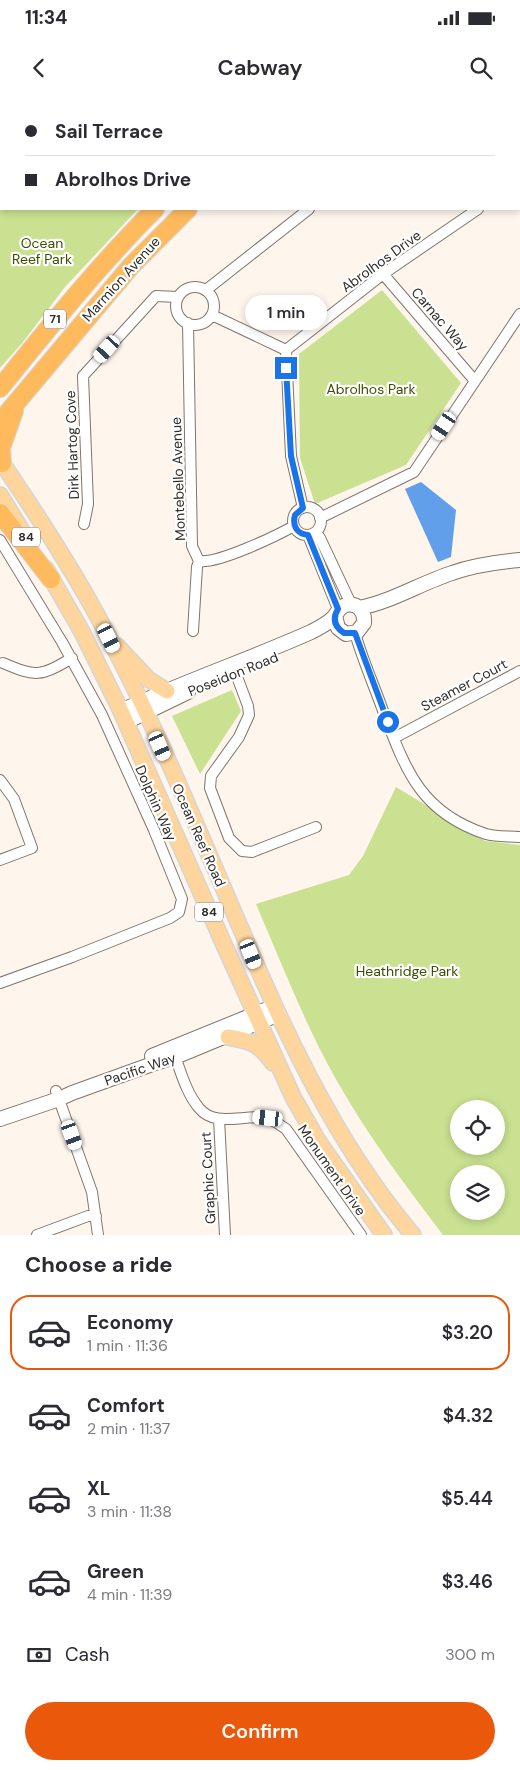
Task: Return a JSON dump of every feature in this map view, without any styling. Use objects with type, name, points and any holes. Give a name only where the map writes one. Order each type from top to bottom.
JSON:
[{"type":"highway","name":"Marmion Avenue","points":[[0,388],[63,309],[106,260],[154,210]]},
{"type":"highway","name":"Marmion Avenue","points":[[0,422],[131,266],[187,210]]},
{"type":"highway","points":[[1,461],[1,448],[13,417],[16,403]]},
{"type":"highway","points":[[0,513],[51,579]]},
{"type":"main road","name":"Ocean Reef Road","points":[[1,461],[52,540],[109,638],[143,707],[258,972],[315,1090],[368,1176],[398,1218],[413,1235]]},
{"type":"main road","name":"Ocean Reef Road","points":[[0,495],[82,632],[124,716],[225,947],[285,1078],[318,1141],[384,1235]]},
{"type":"main road","points":[[109,638],[148,679],[166,691]]},
{"type":"main road","points":[[228,1037],[252,1042],[265,1053],[285,1078]]},
{"type":"street","points":[[206,290],[308,210]]},
{"type":"street","name":"Abrolhos Drive","points":[[286,350],[383,274],[477,210]]},
{"type":"street","name":"Carnac Way","points":[[383,274],[475,381]]},
{"type":"street","points":[[194,287],[206,290],[213,301],[212,315],[202,323],[196,325],[188,323],[178,314],[176,308],[178,297],[188,288],[194,287]]},
{"type":"street","name":"Dirk Hartog Cove","points":[[84,524],[88,504],[83,376],[156,296],[178,297]]},
{"type":"street","points":[[320,518],[414,472],[520,314]]},
{"type":"street","points":[[212,315],[286,350],[291,456],[303,508]]},
{"type":"street","name":"Montebello Avenue","points":[[188,323],[192,546],[199,562]]},
{"type":"street","points":[[303,508],[314,509],[320,518],[320,527],[312,534],[299,532],[294,526],[295,515],[303,508]]},
{"type":"street","points":[[193,631],[196,567],[199,562],[207,562],[223,557],[269,539],[294,526]]},
{"type":"street","points":[[312,534],[350,612],[361,628],[348,632]]},
{"type":"street","name":"Dolphin Way","points":[[0,540],[72,658],[102,715],[154,830],[182,899],[179,912],[170,918],[0,983]]},
{"type":"street","name":"Poseidon Road","points":[[143,707],[167,702],[350,612],[451,573],[469,568],[520,560]]},
{"type":"street","name":"Poseidon Road","points":[[350,612],[384,608],[447,583],[487,572],[520,568]]},
{"type":"street","points":[[350,612],[336,625],[348,632],[405,765],[418,789],[452,819],[487,834],[520,838]]},
{"type":"street","name":"Poseidon Road","points":[[124,716],[143,707],[166,691],[234,669],[320,636],[348,632]]},
{"type":"street","points":[[3,663],[28,674],[50,671],[72,658]]},
{"type":"street","points":[[234,669],[248,706],[249,715],[239,737],[211,776],[210,782],[210,788],[229,838],[242,851],[252,852],[316,827]]},
{"type":"street","name":"Steamer Court","points":[[394,738],[520,671]]},
{"type":"street","points":[[0,780],[14,799],[32,848],[0,860]]},
{"type":"street","name":"Pacific Way","points":[[174,1053],[277,1010]]},
{"type":"street","name":"Pacific Way","points":[[0,1119],[135,1063],[228,1037],[258,1018]]},
{"type":"street","points":[[174,1053],[188,1089],[199,1108],[209,1116],[219,1119]]},
{"type":"street","points":[[57,1095],[92,1192],[98,1235]]},
{"type":"street","name":"Pacific Way","points":[[0,1110],[57,1095]]},
{"type":"street","name":"Monument Drive","points":[[219,1119],[268,1118],[286,1129],[361,1235]]},
{"type":"street","name":"Graphic Court","points":[[219,1119],[225,1235]]},
{"type":"street","points":[[37,1235],[88,1216],[96,1216]]},
{"type":"green space","name":"Ocean Reef Park","points":[[0,210],[137,210],[65,287],[23,342],[0,368]]},
{"type":"green space","name":"Abrolhos Park","points":[[382,290],[461,383],[406,465],[315,504],[300,458],[299,354]]},
{"type":"green space","points":[[232,690],[241,711],[200,774],[172,716]]},
{"type":"green space","name":"Heathridge Park","points":[[396,787],[485,841],[520,845],[520,1235],[443,1235],[374,1141],[325,1060],[304,1016],[256,904],[349,875],[363,856]]},
{"type":"water","points":[[421,482],[456,510],[451,557],[438,562],[405,489]]},
{"type":"route","points":[[286,368],[291,456],[303,508],[295,515],[294,526],[299,532],[308,535],[338,609],[335,616],[336,625],[344,633],[355,633],[388,722]]}]
